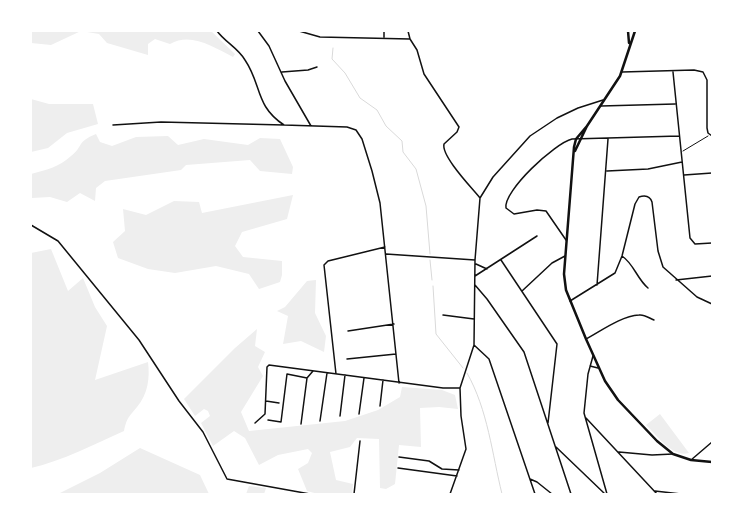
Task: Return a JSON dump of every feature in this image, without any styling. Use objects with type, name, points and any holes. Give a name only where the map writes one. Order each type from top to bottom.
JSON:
[{"type":"main road","points":[[628,31],[630,44]]},
{"type":"main road","points":[[635,31],[622,72],[601,106],[576,139],[566,240],[564,281],[570,301],[593,356],[618,400],[657,441],[673,454],[691,460],[712,462]]},
{"type":"main road","points":[[575,151],[582,140],[587,126]]},
{"type":"street","points":[[217,31],[243,57],[252,73],[264,106],[272,116],[284,125]]},
{"type":"street","points":[[258,31],[269,46],[281,72],[311,126]]},
{"type":"street","points":[[299,31],[320,37],[384,37],[410,39]]},
{"type":"street","points":[[384,31],[384,37]]},
{"type":"street","points":[[408,31],[410,39],[419,54],[424,74],[459,127],[457,132],[444,144],[444,149],[458,172],[480,198]]},
{"type":"street","points":[[530,31],[558,31]]},
{"type":"street","points":[[281,72],[308,70],[317,67]]},
{"type":"street","points":[[622,72],[673,72],[694,70],[705,73],[708,90],[707,128],[711,135]]},
{"type":"street","points":[[673,72],[691,241],[698,245],[712,243]]},
{"type":"street","points":[[450,494],[466,449],[461,416],[460,388],[474,344],[475,260],[480,198],[493,177],[530,136],[552,120],[578,108],[605,100]]},
{"type":"street","points":[[601,106],[676,104]]},
{"type":"street","points":[[113,124],[161,122],[347,127],[352,128],[359,134],[370,164],[380,203],[400,383]]},
{"type":"street","points":[[566,240],[546,211],[537,210],[514,214],[508,211],[505,202],[510,194],[540,161],[561,143],[576,139],[679,136]]},
{"type":"street","points":[[597,285],[608,139]]},
{"type":"street","points":[[606,171],[648,169],[682,162]]},
{"type":"street","points":[[684,175],[712,173]]},
{"type":"street","points":[[570,301],[615,273],[622,256],[635,204],[640,196],[649,197],[652,202],[661,263],[666,271],[697,297],[712,304]]},
{"type":"street","points":[[31,224],[53,237],[61,244],[139,340],[179,401],[203,432],[227,479],[310,494]]},
{"type":"street","points":[[475,276],[537,236]]},
{"type":"street","points":[[336,374],[324,265],[328,261],[385,248]]},
{"type":"street","points":[[386,254],[475,260]]},
{"type":"street","points":[[522,291],[552,263],[565,255]]},
{"type":"street","points":[[622,256],[630,262],[639,278],[648,288]]},
{"type":"street","points":[[502,260],[557,344],[548,425]]},
{"type":"street","points":[[475,264],[486,269]]},
{"type":"street","points":[[676,280],[712,276]]},
{"type":"street","points":[[475,285],[487,298],[524,352],[571,494]]},
{"type":"street","points":[[443,315],[474,319]]},
{"type":"street","points":[[586,339],[621,321],[637,315],[645,316],[654,320]]},
{"type":"street","points":[[348,331],[394,324]]},
{"type":"street","points":[[474,344],[489,359],[535,494]]},
{"type":"street","points":[[347,359],[396,354]]},
{"type":"street","points":[[593,356],[584,406],[585,418],[606,494]]},
{"type":"street","points":[[256,423],[265,414],[268,366],[448,389],[460,388]]},
{"type":"street","points":[[590,366],[599,368]]},
{"type":"street","points":[[301,424],[307,378],[312,371]]},
{"type":"street","points":[[320,421],[327,373]]},
{"type":"street","points":[[268,420],[281,422],[287,374],[307,378]]},
{"type":"street","points":[[340,416],[345,375]]},
{"type":"street","points":[[359,414],[364,378]]},
{"type":"street","points":[[380,406],[383,380]]},
{"type":"street","points":[[266,402],[279,403]]},
{"type":"street","points":[[585,418],[619,452],[657,494]]},
{"type":"street","points":[[354,494],[360,441]]},
{"type":"street","points":[[691,460],[712,442]]},
{"type":"street","points":[[556,447],[606,494]]},
{"type":"street","points":[[619,452],[652,455],[673,454]]},
{"type":"street","points":[[399,457],[429,461],[442,469],[459,470]]},
{"type":"street","points":[[398,468],[457,476]]},
{"type":"street","points":[[530,479],[537,482],[552,494]]},
{"type":"street","points":[[655,491],[681,494]]},
{"type":"path","points":[[681,152],[711,135]]},
{"type":"shaded area","points":[[31,31],[81,31],[51,45],[31,43]]},
{"type":"shaded area","points":[[81,31],[211,31],[235,54],[233,57],[210,45],[194,40],[178,41],[170,44],[155,39],[148,44],[148,55],[107,43],[99,34]]},
{"type":"shaded area","points":[[31,99],[49,104],[93,104],[98,124],[67,133],[48,148],[31,152]]},
{"type":"shaded area","points":[[96,134],[100,142],[112,146],[136,137],[168,136],[178,145],[204,139],[248,145],[260,138],[280,139],[293,167],[292,174],[260,171],[250,160],[186,165],[181,170],[105,181],[96,188],[95,201],[80,193],[67,202],[50,197],[32,198],[31,174],[62,163],[75,153],[85,139]]},
{"type":"shaded area","points":[[293,195],[287,219],[242,232],[235,246],[243,257],[282,261],[282,275],[280,282],[259,289],[249,274],[216,266],[175,273],[148,269],[118,258],[113,242],[125,231],[123,209],[146,215],[174,201],[199,202],[202,213]]},
{"type":"shaded area","points":[[51,249],[68,291],[83,278],[95,307],[107,326],[95,380],[148,362],[149,374],[144,397],[126,423],[124,431],[66,457],[31,468],[31,253]]},
{"type":"shaded area","points":[[316,280],[315,313],[326,336],[324,352],[301,341],[283,344],[288,316],[277,311],[285,307],[307,281]]},
{"type":"shaded area","points":[[257,329],[255,346],[265,352],[258,367],[263,376],[241,412],[249,431],[345,421],[378,410],[400,397],[402,387],[442,390],[455,395],[458,409],[439,407],[420,408],[421,447],[399,445],[395,484],[386,489],[380,488],[379,439],[357,438],[350,447],[330,452],[336,480],[353,484],[352,494],[318,494],[307,491],[298,469],[308,463],[312,453],[308,449],[278,455],[259,465],[245,438],[234,431],[213,446],[201,423],[210,416],[208,411],[204,409],[195,416],[184,399],[235,348]]},
{"type":"shaded area","points":[[660,414],[689,453],[683,454],[671,449],[665,445],[646,425]]},
{"type":"shaded area","points":[[140,448],[200,475],[209,494],[58,494],[100,473]]},
{"type":"shaded area","points":[[249,486],[266,488],[264,494],[246,494]]},
{"type":"waterway","points":[[333,48],[332,59],[345,73],[360,98],[377,110],[386,126],[402,141],[403,152],[416,169],[426,206],[430,254]]},
{"type":"waterway","points":[[430,260],[432,280]]},
{"type":"waterway","points":[[433,286],[436,334],[463,368]]},
{"type":"waterway","points":[[467,373],[485,417],[502,494]]}]
